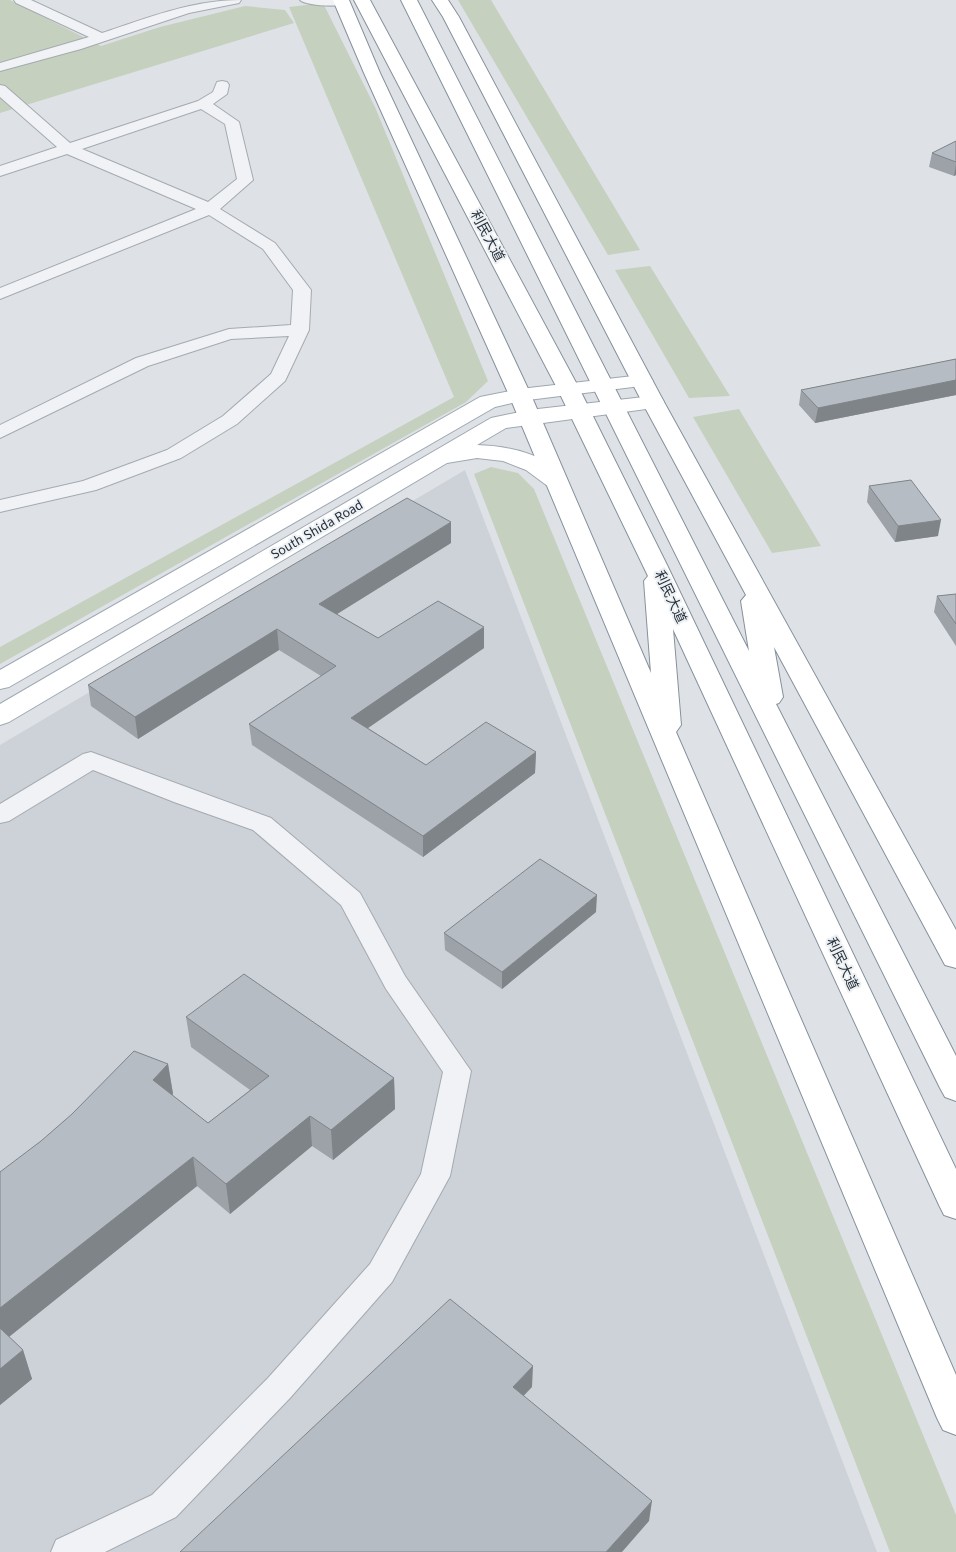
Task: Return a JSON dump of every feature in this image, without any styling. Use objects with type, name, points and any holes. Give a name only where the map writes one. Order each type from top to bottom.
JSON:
[{"type":"main road","name":"利民大道","points":[[350,2],[574,400],[655,565],[956,1205]]},
{"type":"main road","points":[[350,2],[372,73],[525,406],[956,1418]]},
{"type":"main road","points":[[410,2],[446,8],[653,402],[956,957]]},
{"type":"main road","points":[[410,2],[956,1088]]},
{"type":"main road","name":"South Shida Road","points":[[574,400],[601,385],[642,381]]},
{"type":"main road","name":"South Shida Road","points":[[0,681],[488,402],[525,406],[574,400],[613,407],[653,402]]},
{"type":"main road","name":"South Shida Road","points":[[0,716],[525,406]]},
{"type":"main road","points":[[426,466],[469,452],[497,454],[532,463],[557,482]]},
{"type":"main road","points":[[655,565],[670,750]]},
{"type":"main road","points":[[748,577],[776,728]]},
{"type":"street","points":[[22,0],[101,38]]},
{"type":"street","points":[[0,67],[101,38],[186,10],[210,0]]},
{"type":"street","points":[[186,10],[234,0]]},
{"type":"street","points":[[308,0],[350,2]]},
{"type":"street","points":[[41,10],[58,3]]},
{"type":"street","points":[[0,506],[90,486],[174,454],[230,420],[279,377],[300,330],[302,290],[269,246],[210,209],[67,148],[6,83],[20,62]]},
{"type":"street","points":[[0,171],[203,104],[220,94],[222,85]]},
{"type":"street","points":[[0,294],[210,209],[245,180],[232,122],[203,104]]},
{"type":"street","points":[[0,432],[142,362],[229,334],[300,330]]},
{"type":"street","points":[[0,815],[91,760],[182,796],[262,824],[352,900],[395,982],[457,1071],[434,1176],[381,1273],[279,1388],[164,1506],[68,1552]]},
{"type":"shaded area","points":[[465,470],[877,1552],[0,1552],[0,745]]},
{"type":"green space","points":[[0,0],[10,0],[101,46],[160,27],[245,6],[285,10],[294,23],[0,113]]},
{"type":"green space","points":[[458,0],[491,0],[640,250],[608,255]]},
{"type":"green space","points":[[323,3],[375,107],[488,381],[466,402],[0,664],[0,647],[454,397],[289,7]]},
{"type":"green space","points":[[650,266],[730,396],[689,398],[615,270]]},
{"type":"green space","points":[[739,409],[821,546],[772,553],[693,417]]},
{"type":"green space","points":[[491,467],[518,473],[534,489],[956,1515],[956,1552],[890,1552],[474,474]]},
{"type":"building","points":[[956,141],[956,162],[932,153]]},
{"type":"building","points":[[956,359],[956,380],[818,408],[801,390]]},
{"type":"building","points":[[911,480],[941,520],[898,526],[869,486]]},
{"type":"building","points":[[407,498],[451,522],[319,604],[378,638],[438,601],[484,627],[351,718],[426,765],[486,722],[536,752],[423,836],[249,724],[336,666],[277,629],[135,717],[88,685]]},
{"type":"building","points":[[956,594],[956,624],[937,596]]},
{"type":"building","points":[[540,859],[597,895],[502,972],[444,933]]},
{"type":"building","points":[[244,974],[394,1078],[331,1130],[310,1116],[226,1184],[193,1157],[0,1308],[0,1172],[41,1141],[72,1114],[134,1051],[168,1064],[153,1080],[208,1123],[269,1076],[186,1017]]},
{"type":"building","points":[[450,1299],[533,1366],[513,1387],[652,1501],[606,1552],[180,1552]]},
{"type":"building","points":[[0,1328],[23,1350],[0,1369]]}]
